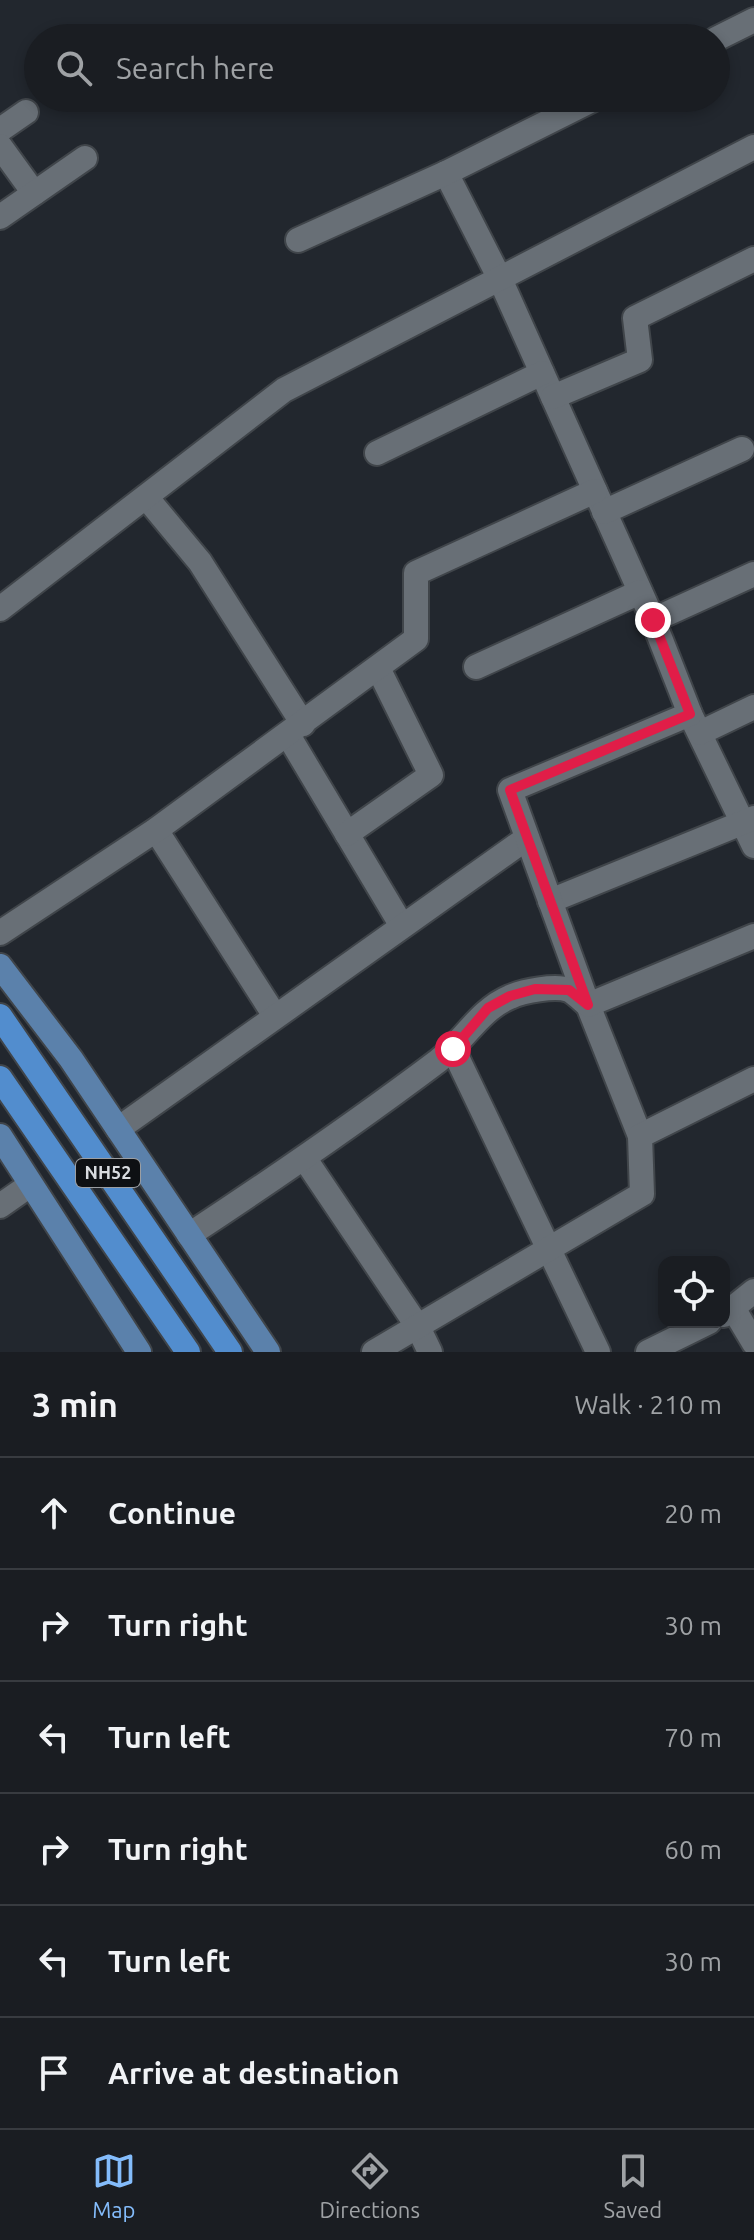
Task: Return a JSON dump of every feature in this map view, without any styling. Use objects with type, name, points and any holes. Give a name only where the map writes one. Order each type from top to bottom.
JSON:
[{"type":"highway","name":"NH52","points":[[0,1016],[230,1352]]},
{"type":"highway","name":"NH52","points":[[0,1078],[184,1347]]},
{"type":"main road","points":[[0,966],[71,1059],[268,1352]]},
{"type":"main road","points":[[0,1136],[139,1352]]},
{"type":"street","points":[[730,32],[754,20]]},
{"type":"street","points":[[0,130],[26,112]]},
{"type":"street","points":[[298,240],[446,173],[568,112]]},
{"type":"street","points":[[0,146],[34,193]]},
{"type":"street","points":[[0,609],[284,390],[754,147]]},
{"type":"street","points":[[0,217],[85,158]]},
{"type":"street","points":[[446,173],[500,279],[653,620],[695,723],[749,820],[754,846]]},
{"type":"street","points":[[553,397],[640,360],[635,318],[754,259]]},
{"type":"street","points":[[377,453],[542,373]]},
{"type":"street","points":[[0,933],[156,830],[416,639],[416,573],[742,449]]},
{"type":"street","points":[[146,497],[200,562],[296,730],[347,834],[402,926]]},
{"type":"street","points":[[653,620],[754,574]]},
{"type":"street","points":[[476,667],[640,592]]},
{"type":"street","points":[[347,834],[431,775],[378,668]]},
{"type":"street","points":[[374,1352],[642,1194],[640,1136],[588,1005],[510,790],[695,723],[754,707]]},
{"type":"street","points":[[550,901],[749,820]]},
{"type":"street","points":[[156,830],[275,1016]]},
{"type":"street","points":[[118,1129],[527,838]]},
{"type":"street","points":[[588,1005],[754,936]]},
{"type":"street","points":[[189,1235],[305,1159],[453,1049],[488,1008],[510,996],[535,989],[569,990],[588,1005]]},
{"type":"street","points":[[453,1049],[598,1352]]},
{"type":"street","points":[[640,1136],[754,1079]]},
{"type":"street","points":[[305,1159],[418,1327],[430,1352]]},
{"type":"street","points":[[0,1206],[30,1185]]},
{"type":"street","points":[[730,1310],[754,1291]]},
{"type":"street","points":[[730,1314],[754,1343]]},
{"type":"street","points":[[648,1352],[697,1328]]},
{"type":"route","points":[[453,1049],[488,1008],[510,996],[535,989],[569,990],[588,1005],[510,790],[690,714],[653,620]]}]
